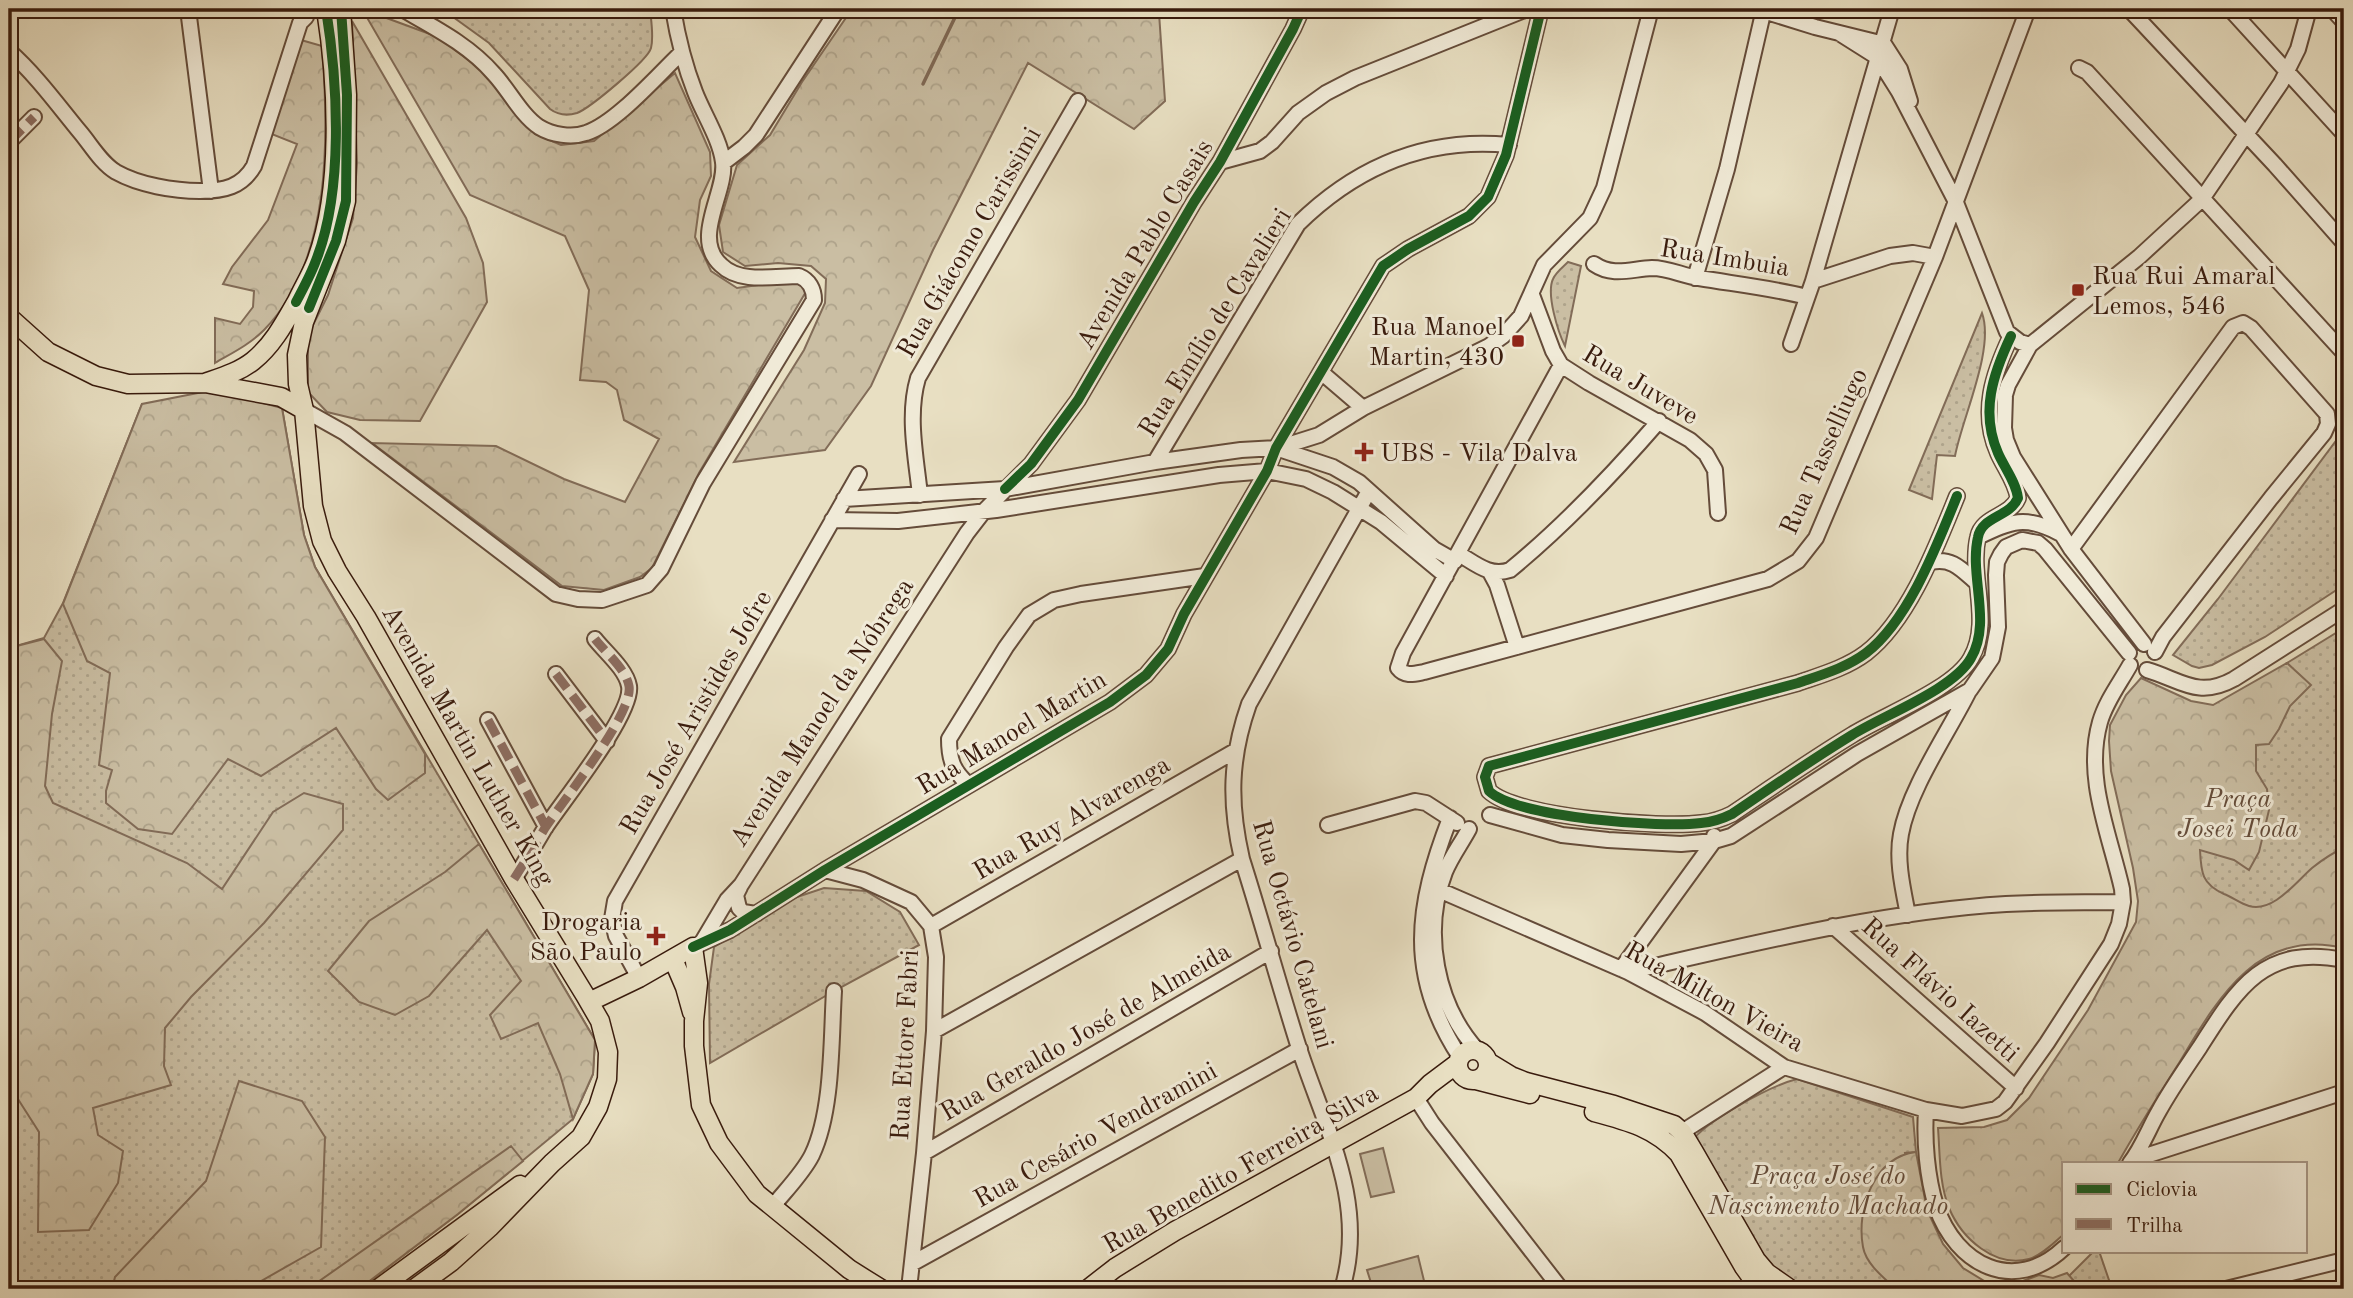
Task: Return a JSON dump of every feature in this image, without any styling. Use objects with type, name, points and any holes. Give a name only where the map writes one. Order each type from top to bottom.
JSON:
[{"type":"main road","points":[[205,383],[242,368],[263,352],[292,310],[316,263],[332,193],[335,82],[326,9]]},
{"type":"main road","name":"Avenida Martin Luther King","points":[[341,9],[346,95],[346,201],[336,241],[304,322],[297,355],[313,506],[322,541],[337,571],[600,1021],[608,1052],[607,1079],[598,1108],[581,1137],[490,1227],[451,1262],[414,1289]]},
{"type":"main road","points":[[9,317],[48,352],[96,376],[128,384],[205,383],[281,397],[303,410]]},
{"type":"main road","points":[[272,342],[285,341],[297,355]]},
{"type":"main road","points":[[242,368],[239,380],[244,390]]},
{"type":"main road","points":[[281,397],[298,384]]},
{"type":"main road","points":[[694,1021],[698,983],[697,945]]},
{"type":"main road","name":"Rua Manoel Martin","points":[[589,1002],[639,978],[697,945]]},
{"type":"main road","points":[[673,959],[685,987],[694,1021],[701,1105],[728,1156],[757,1194],[849,1269],[881,1289]]},
{"type":"main road","points":[[1465,1069],[1472,1050],[1511,1076],[1526,1082],[1662,1119],[1674,1125],[1682,1132],[1756,1260],[1767,1273],[1790,1289]]},
{"type":"main road","points":[[1465,1069],[1486,1073],[1483,1057]]},
{"type":"main road","points":[[1465,1069],[1642,1126],[1657,1134],[1679,1154],[1744,1267],[1763,1289]]},
{"type":"main road","name":"Rua Benedito Ferreira Silva","points":[[1088,1289],[1115,1268],[1175,1231],[1334,1145],[1418,1096],[1430,1084],[1465,1069]]},
{"type":"main road","name":"Avenida Martin Luther King","points":[[378,1289],[552,1163]]},
{"type":"street","points":[[188,9],[211,191]]},
{"type":"street","points":[[402,9],[477,57],[537,126],[551,133],[586,133],[601,124],[620,111],[680,54]]},
{"type":"street","points":[[303,410],[345,433],[556,594],[578,599],[602,600],[647,585],[661,569],[702,483],[814,300],[810,285],[799,276],[737,275],[719,264],[713,253],[709,236],[723,163],[680,54],[673,9]]},
{"type":"street","points":[[723,163],[756,135],[838,9]]},
{"type":"street","name":"Avenida Pablo Casais","points":[[1005,489],[1031,464],[1078,400],[1220,162],[1302,9]]},
{"type":"street","points":[[1220,162],[1261,151],[1298,113],[1325,93],[1355,78],[1527,9]]},
{"type":"street","name":"Rua Manoel Martin","points":[[697,945],[756,914],[968,784],[1110,702],[1146,675],[1168,649],[1205,576],[1267,471],[1276,448],[1383,266],[1408,249],[1469,216],[1488,197],[1508,145],[1541,9]]},
{"type":"street","points":[[844,499],[1005,489],[1155,462],[1276,448],[1319,435],[1363,408],[1489,346],[1503,336],[1521,316],[1545,265],[1590,218],[1598,204],[1651,9]]},
{"type":"street","points":[[1791,344],[1814,281],[1892,9]]},
{"type":"street","name":"Rua Tasselliugo","points":[[1446,576],[1403,653],[1398,668],[1402,673],[1409,675],[1424,672],[1768,579],[1797,561],[1815,538],[1934,257],[2028,9]]},
{"type":"street","points":[[2129,9],[2344,243]]},
{"type":"street","points":[[2230,9],[2344,134]]},
{"type":"street","points":[[2143,661],[2022,474],[2006,440],[2004,412],[2008,385],[2030,345],[2139,257],[2202,200],[2287,72],[2298,49],[2309,9]]},
{"type":"street","points":[[2332,9],[2344,22]]},
{"type":"street","points":[[1695,278],[1727,169],[1762,10],[1839,33],[1880,51],[1955,200],[2011,336],[2030,345]]},
{"type":"street","points":[[9,51],[29,69],[99,156],[118,173],[167,188],[211,191],[239,185],[248,177],[254,166],[300,23],[306,16]]},
{"type":"street","points":[[2078,68],[2087,72],[2344,353]]},
{"type":"street","name":"Rua Giácomo Carissimi","points":[[920,495],[912,415],[918,377],[1078,102]]},
{"type":"street","points":[[9,142],[34,117]]},
{"type":"street","name":"Rua Emílio de Cavalieri","points":[[1155,462],[1298,224],[1315,207],[1367,172],[1404,156],[1438,147],[1489,143],[1508,145]]},
{"type":"street","name":"Rua Imbuia","points":[[1814,281],[1890,256],[1913,253],[1934,257]]},
{"type":"street","name":"Rua Imbuia","points":[[1594,264],[1603,270],[1618,272],[1666,268],[1695,278],[1781,290],[1807,297]]},
{"type":"street","name":"Rua Juveve","points":[[1532,295],[1561,365],[1690,440],[1706,454],[1714,470],[1718,513]]},
{"type":"street","points":[[2071,549],[2221,341],[2238,324],[2243,323],[2251,328],[2327,414],[2328,424],[2324,433],[2143,661]]},
{"type":"street","points":[[1957,496],[1931,562],[1893,627],[1866,653],[1847,665],[1798,683],[1489,766],[1486,783],[1489,791],[1500,798],[1569,818],[1699,824],[1717,821],[1732,814],[1854,734],[1946,684],[1968,664],[1977,645],[1978,537],[1983,525],[2012,507],[2018,498],[1992,435],[1989,419],[1993,378],[2011,336]]},
{"type":"street","points":[[832,520],[898,521],[984,511],[1219,475],[1267,471],[1306,479],[1359,507],[1446,576],[1561,365]]},
{"type":"street","points":[[1321,373],[1363,408]]},
{"type":"street","points":[[1993,378],[2008,385]]},
{"type":"street","points":[[1276,448],[1333,467],[1359,482],[1434,550],[1490,572],[1501,573],[1533,551],[1613,475],[1659,421]]},
{"type":"street","points":[[1031,464],[1037,482]]},
{"type":"street","name":"Rua José Aristides Jofre","points":[[639,978],[616,936],[612,919],[615,901],[859,474]]},
{"type":"street","name":"Avenida Manoel da Nóbrega","points":[[697,945],[727,900],[741,885],[967,533],[1005,489]]},
{"type":"street","name":"Rua Octávio Catelani","points":[[1342,1289],[1352,1237],[1345,1186],[1242,859],[1237,837],[1233,778],[1238,736],[1249,704],[1369,492]]},
{"type":"street","points":[[1978,537],[2008,524],[2026,521],[2039,523],[2061,534]]},
{"type":"street","points":[[1978,537],[2006,547]]},
{"type":"street","points":[[1908,915],[1900,862],[1901,836],[1907,810],[1970,690],[1992,658],[1998,627],[1997,562],[2006,547],[2014,542],[2031,540],[2045,549],[2143,661],[2199,689],[2217,687],[2234,679],[2344,609]]},
{"type":"street","points":[[1931,562],[1943,559],[1951,561],[1978,583]]},
{"type":"street","points":[[1490,572],[1497,584],[1517,647]]},
{"type":"street","points":[[968,784],[956,774],[949,756],[949,739],[1029,615],[1054,600],[1081,594],[1205,576]]},
{"type":"street","points":[[514,878],[546,827],[607,741],[629,696],[625,676],[595,639]]},
{"type":"street","name":"Rua Milton Vieira","points":[[1439,890],[1624,971],[1704,1013],[1784,1066],[1926,1110],[1962,1116],[1989,1111],[2005,1102],[2016,1088],[2110,944],[2119,925],[2123,902],[2118,870],[2095,781],[2095,750],[2100,722],[2118,684],[2143,661]]},
{"type":"street","points":[[556,674],[607,741]]},
{"type":"street","points":[[1490,815],[1562,835],[1681,844],[1714,841],[1731,836],[1824,774],[1970,690]]},
{"type":"street","points":[[1932,711],[1940,718],[1946,736]]},
{"type":"street","points":[[488,720],[546,827]]},
{"type":"street","name":"Rua Ruy Alvarenga","points":[[931,926],[1235,751]]},
{"type":"street","points":[[1483,1057],[1457,1026],[1447,1003],[1439,977],[1434,942],[1439,890],[1455,853],[1469,829],[1485,821],[1500,798]]},
{"type":"street","points":[[1328,825],[1415,801],[1426,803],[1469,829]]},
{"type":"street","points":[[1450,818],[1424,902],[1421,953],[1426,984],[1437,1014],[1465,1069]]},
{"type":"street","points":[[1624,971],[1714,841],[1717,821]]},
{"type":"street","points":[[1440,844],[1455,853]]},
{"type":"street","points":[[934,1031],[1242,859]]},
{"type":"street","name":"Rua Ettore Fabri","points":[[825,870],[863,880],[911,902],[931,926],[936,957],[934,1031],[909,1289]]},
{"type":"street","points":[[741,885],[736,895],[739,908],[743,912],[756,914]]},
{"type":"street","points":[[1624,971],[1833,926],[1908,915],[2005,904],[2123,902]]},
{"type":"street","name":"Rua Flávio Iazetti","points":[[1833,926],[2016,1088]]},
{"type":"street","name":"Rua Geraldo José de Almeida","points":[[924,1153],[1271,951]]},
{"type":"street","points":[[2132,1162],[2160,1109],[2226,1006],[2243,987],[2272,965],[2286,959],[2305,956],[2344,960]]},
{"type":"street","points":[[773,1206],[810,1158],[821,1134],[834,990]]},
{"type":"street","name":"Rua Cesário Vendramini","points":[[913,1263],[1300,1049]]},
{"type":"street","points":[[1682,1132],[1784,1066]]},
{"type":"street","points":[[2132,1162],[2344,1092]]},
{"type":"street","points":[[1418,1096],[1432,1123],[1561,1289]]},
{"type":"street","points":[[1926,1110],[1933,1193],[1944,1223],[1959,1244],[1984,1265],[2013,1273],[2041,1266],[2062,1250]]},
{"type":"street","points":[[2226,1289],[2344,1261]]},
{"type":"green space","points":[[362,9],[438,37],[483,71],[535,134],[561,145],[594,141],[675,73],[710,152],[711,176],[700,200],[695,237],[711,271],[737,288],[780,282],[798,283],[807,290],[699,473],[652,568],[640,577],[604,590],[562,586],[372,443],[496,446],[564,479],[625,502],[659,439],[624,420],[617,390],[606,382],[580,380],[589,290],[565,236],[470,195]]},
{"type":"green space","points":[[442,9],[650,9],[652,43],[647,54],[630,73],[584,109],[570,114],[556,113],[489,43]]},
{"type":"green space","points":[[852,9],[1154,9],[1159,13],[1165,101],[1134,129],[1028,63],[933,250],[871,386],[825,450],[734,462],[804,350],[825,303],[826,279],[811,266],[778,263],[745,266],[723,252],[719,225],[737,165],[770,135]]},
{"type":"green space","points":[[352,21],[466,218],[483,263],[487,302],[420,421],[360,420],[327,412],[308,392],[308,335],[328,295],[353,218],[357,163]]},
{"type":"green space","points":[[301,40],[322,46],[325,157],[314,234],[303,269],[286,302],[264,330],[215,363],[215,318],[240,324],[253,307],[254,291],[223,284],[232,267],[268,220],[297,144],[269,133]]},
{"type":"green space","points":[[1568,262],[1581,266],[1565,346],[1554,313],[1551,286],[1556,274]]},
{"type":"green space","points":[[1982,313],[1984,345],[1976,384],[1955,456],[1937,455],[1932,499],[1909,490]]},
{"type":"green space","points":[[213,390],[282,408],[304,535],[315,567],[425,754],[425,773],[388,800],[376,789],[336,728],[261,776],[228,759],[172,834],[138,829],[106,803],[106,791],[112,770],[99,765],[110,673],[87,661],[63,604],[142,404]]},
{"type":"green space","points":[[142,404],[282,408],[304,535],[315,567],[595,1040],[593,1074],[573,1119],[458,1214],[359,1289],[9,1289],[9,648],[44,638],[63,603]]},
{"type":"green space","points":[[2344,430],[2344,585],[2265,637],[2212,665],[2199,668],[2173,655],[2218,599]]},
{"type":"green space","name":"Praça Josei Toda","points":[[2344,628],[2344,942],[2326,939],[2253,955],[2063,1162],[2018,1117],[2136,942],[2181,705],[2222,706],[2292,668],[2287,663]]},
{"type":"green space","points":[[44,639],[62,661],[52,714],[45,786],[53,803],[187,863],[222,889],[273,812],[304,793],[343,804],[343,830],[264,923],[191,997],[165,1028],[164,1066],[171,1085],[93,1108],[98,1135],[123,1151],[118,1183],[89,1230],[38,1232],[39,1132],[9,1085],[9,648]]},
{"type":"green space","name":"Praça Josei Toda","points":[[2287,663],[2311,685],[2290,706],[2269,744],[2256,745],[2256,771],[2267,789],[2269,810],[2259,852],[2249,870],[2234,860],[2200,850],[2202,871],[2207,882],[2217,890],[2246,905],[2258,907],[2275,901],[2316,865],[2344,848],[2344,948],[2313,944],[2287,948],[2264,959],[2243,974],[2209,1015],[2119,1162],[2062,1162],[2062,1236],[2043,1252],[2029,1259],[2016,1261],[1992,1255],[1971,1240],[1949,1208],[1942,1179],[1938,1128],[1984,1127],[2007,1120],[2029,1098],[2088,1010],[2136,922],[2138,901],[2111,771],[2109,741],[2110,725],[2126,695],[2141,678],[2191,701],[2213,705]]},
{"type":"green space","points":[[479,844],[595,1040],[593,1074],[573,1119],[560,1074],[538,1023],[501,1039],[490,1015],[521,981],[487,930],[429,996],[395,1015],[359,1002],[328,971],[369,921],[445,872]]},
{"type":"green space","points":[[824,888],[866,891],[900,912],[919,945],[710,1063],[709,984],[714,947],[794,898]]},
{"type":"green space","name":"Praça José do Nascimento Machado","points":[[1797,1079],[1913,1117],[1916,1152],[1905,1153],[1920,1230],[1978,1289],[1798,1289],[1770,1269],[1691,1142],[1699,1133],[1740,1105]]},
{"type":"green space","points":[[239,1081],[302,1101],[325,1137],[321,1247],[247,1289],[112,1289],[115,1277],[206,1181]]},
{"type":"green space","points":[[511,1146],[523,1161],[359,1289],[308,1289]]},
{"type":"green space","points":[[1383,1148],[1394,1192],[1371,1197],[1360,1154]]},
{"type":"green space","points":[[1916,1152],[1927,1210],[1943,1244],[1963,1268],[1986,1282],[2012,1285],[2039,1275],[2053,1278],[2067,1273],[2081,1289],[1896,1289],[1876,1270],[1865,1253],[1862,1217],[1871,1187],[1879,1174],[1901,1156]]},
{"type":"green space","points":[[2093,1252],[2099,1252],[2110,1283],[2105,1289],[2049,1289],[2069,1276]]},
{"type":"green space","points":[[1418,1256],[1426,1289],[1373,1289],[1367,1270]]},
{"type":"waterway","points":[[923,84],[959,9]]},
{"type":"marked path","points":[[9,142],[34,117]]},
{"type":"marked path","points":[[514,879],[545,828],[609,736],[628,699],[629,686],[624,673],[595,639]]},
{"type":"marked path","points":[[556,674],[607,741]]},
{"type":"marked path","points":[[488,720],[546,827]]},
{"type":"cycle path","points":[[296,302],[313,268],[331,204],[336,137],[333,70],[326,9]]},
{"type":"cycle path","points":[[309,308],[336,241],[346,201],[347,95],[341,9]]},
{"type":"cycle path","points":[[1005,489],[1031,464],[1078,400],[1220,162],[1302,9]]},
{"type":"cycle path","points":[[693,947],[730,930],[825,870],[1110,702],[1146,675],[1168,649],[1184,614],[1267,471],[1276,448],[1383,266],[1408,249],[1469,216],[1488,197],[1506,155],[1541,9]]},
{"type":"cycle path","points":[[1957,496],[1931,559],[1908,602],[1896,621],[1866,653],[1833,671],[1798,683],[1489,766],[1485,777],[1489,791],[1528,808],[1591,819],[1655,824],[1713,821],[1732,814],[1837,744],[1950,680],[1971,658],[1980,629],[1976,567],[1978,537],[1990,520],[2009,509],[2018,498],[1993,438],[1989,408],[1994,379],[2011,336]]},
{"type":"place","name":"Rua Rui Amaral Lemos, 546","points":[[2078,290]]},
{"type":"place","name":"Rua Manoel Martin, 430","points":[[1518,341]]},
{"type":"place","name":"UBS - Vila Dalva","points":[[1364,452]]},
{"type":"place","name":"Drogaria São Paulo","points":[[656,936]]}]
